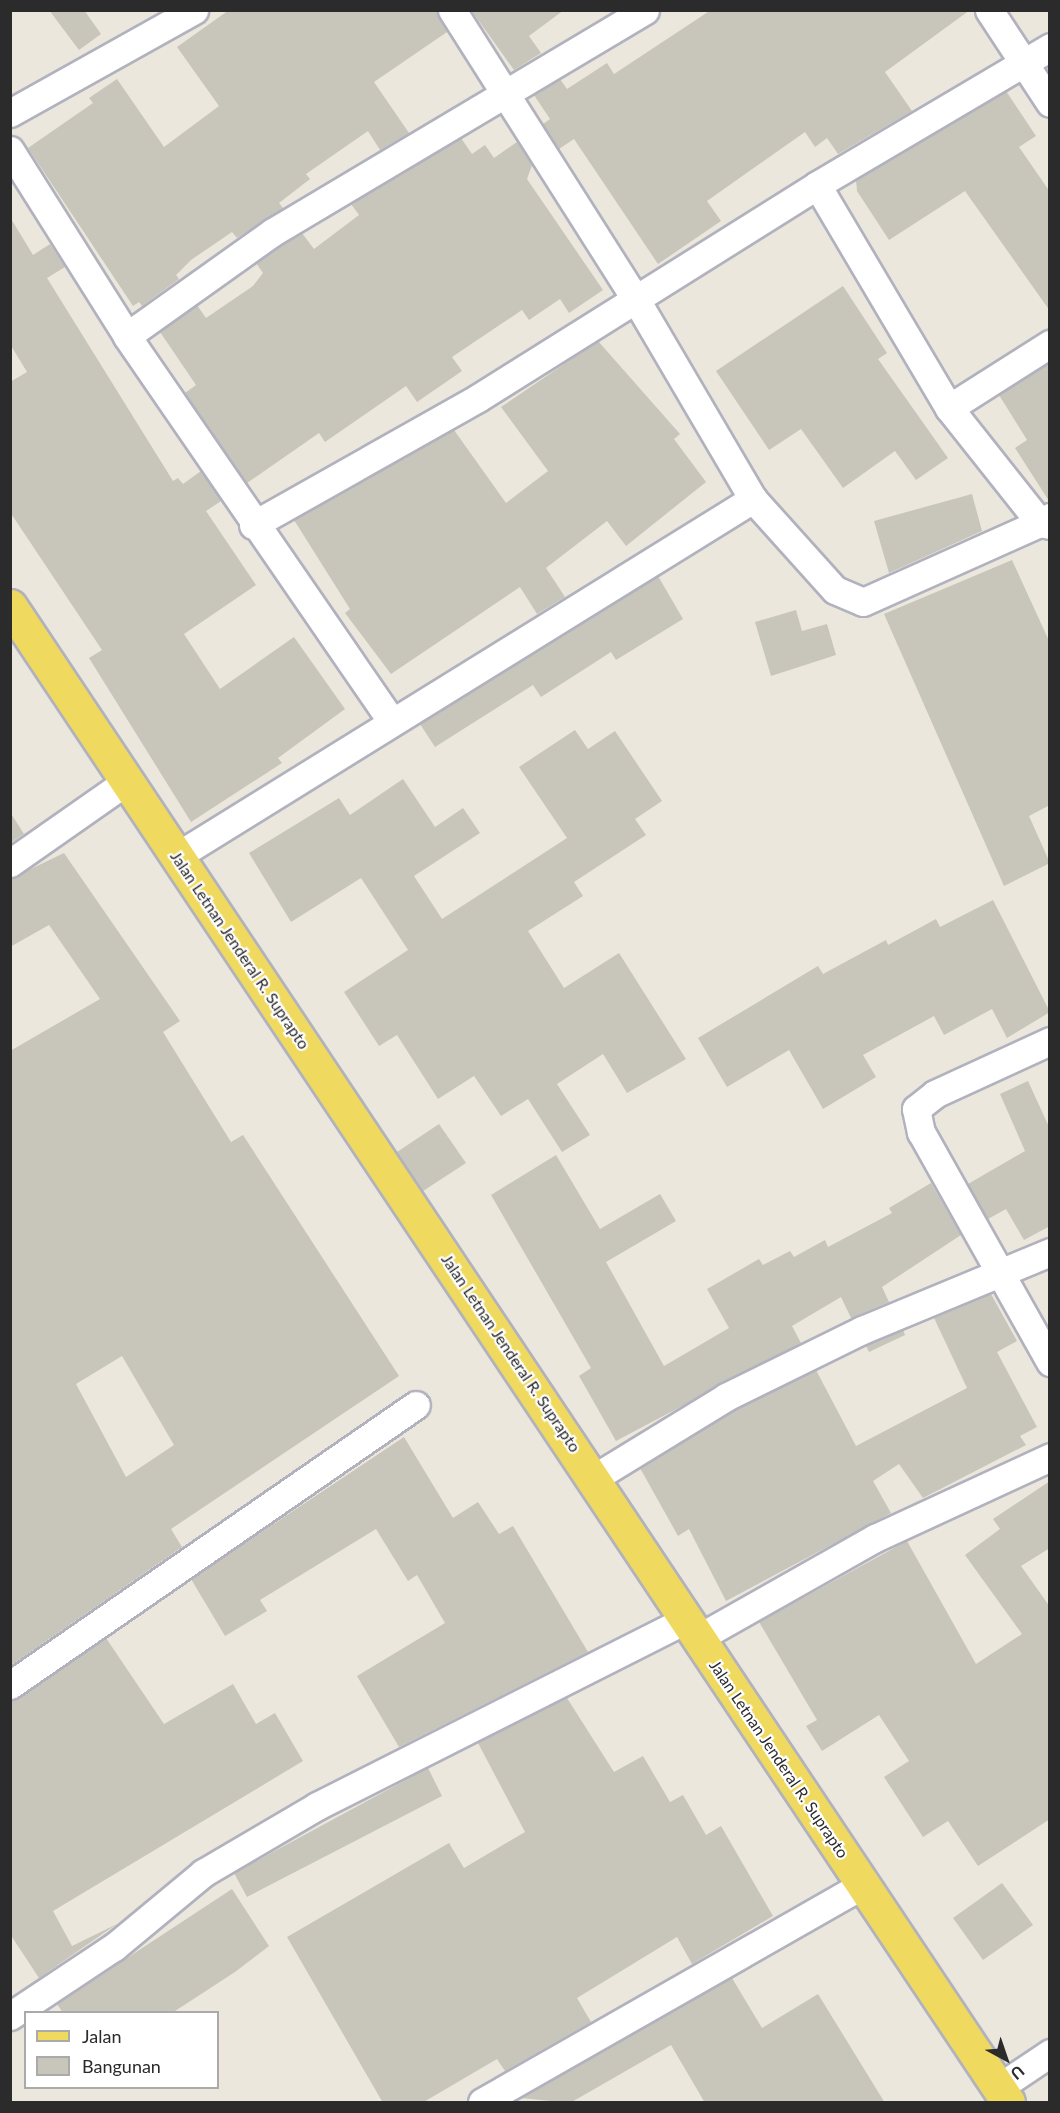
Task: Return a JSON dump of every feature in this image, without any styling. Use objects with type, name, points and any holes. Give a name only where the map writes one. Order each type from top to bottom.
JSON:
[{"type":"main road","name":"Jalan Letnan Jenderal R. Suprapto","points":[[10,606],[594,1478],[1003,2095]]},
{"type":"street","points":[[10,113],[194,10]]},
{"type":"street","points":[[452,10],[635,298],[753,499],[835,590],[863,602],[1046,522],[949,408],[817,185]]},
{"type":"street","points":[[127,336],[273,232],[434,133],[507,96],[645,10]]},
{"type":"street","points":[[989,10],[1050,103]]},
{"type":"street","points":[[253,525],[478,398],[817,185],[1050,47]]},
{"type":"street","points":[[10,150],[127,336],[253,525],[390,719]]},
{"type":"street","points":[[949,408],[1050,344]]},
{"type":"street","points":[[177,856],[390,719],[753,499]]},
{"type":"street","points":[[10,863],[127,780]]},
{"type":"street","points":[[1050,1041],[935,1094],[916,1109],[921,1131],[1004,1273],[1050,1362]]},
{"type":"street","points":[[594,1478],[726,1397],[862,1330],[1050,1252]]},
{"type":"street","points":[[10,1685],[416,1406]]},
{"type":"street","points":[[10,2016],[114,1947],[203,1874],[317,1806],[692,1629],[875,1538],[1050,1457]]},
{"type":"street","points":[[482,2103],[863,1885]]},
{"type":"street","points":[[1003,2095],[1050,2053]]},
{"type":"building","points":[[49,10],[84,10],[101,34],[79,50]]},
{"type":"building","points":[[229,10],[436,10],[447,32],[374,82],[409,133],[380,150],[368,131],[306,174],[310,179],[279,203],[283,208],[237,238],[232,232],[191,260],[176,275],[179,279],[142,306],[139,302],[133,306],[28,148],[93,103],[89,98],[117,79],[164,147],[219,106],[177,47]]},
{"type":"building","points":[[471,10],[564,10],[529,36],[541,53],[514,70]]},
{"type":"building","points":[[711,10],[970,10],[885,72],[912,111],[838,154],[827,138],[815,147],[805,132],[707,201],[721,221],[658,264],[574,139],[559,149],[543,124],[550,119],[534,95],[560,79],[567,89],[607,63],[614,74]]},
{"type":"building","points":[[1006,91],[1036,136],[1019,147],[1050,192],[1050,311],[965,191],[889,240],[857,191],[856,180]]},
{"type":"building","points":[[461,138],[472,154],[485,145],[494,158],[517,142],[532,165],[527,179],[603,290],[569,313],[560,299],[529,320],[522,310],[452,357],[462,371],[417,402],[406,386],[325,442],[319,433],[247,483],[185,393],[196,385],[160,332],[197,305],[206,318],[253,286],[263,273],[256,263],[302,233],[314,249],[359,215],[351,204]]},
{"type":"building","points":[[10,217],[33,255],[50,244],[65,267],[47,278],[173,481],[178,478],[183,484],[201,471],[221,501],[206,511],[256,585],[184,634],[220,689],[294,637],[345,709],[278,758],[282,763],[191,822],[89,658],[102,650],[10,512],[10,382],[27,372],[10,344]]},
{"type":"building","points":[[843,286],[887,353],[878,359],[948,458],[916,480],[895,451],[843,488],[801,429],[769,450],[716,371]]},
{"type":"building","points":[[598,341],[680,434],[674,439],[706,482],[626,546],[607,521],[546,568],[565,597],[537,614],[520,587],[391,674],[345,613],[350,609],[294,520],[454,430],[506,503],[548,471],[501,407]]},
{"type":"building","points":[[1050,363],[1049,501],[1015,448],[1027,440],[999,395]]},
{"type":"building","points":[[972,494],[982,531],[889,573],[874,521]]},
{"type":"building","points":[[1012,560],[1050,643],[1050,805],[1029,816],[1050,863],[1004,886],[884,614]]},
{"type":"building","points":[[658,576],[683,619],[616,660],[611,652],[541,697],[533,685],[435,747],[420,724]]},
{"type":"building","points":[[796,610],[802,631],[827,624],[836,655],[771,676],[755,622]]},
{"type":"building","points":[[575,730],[588,749],[615,731],[662,801],[635,819],[646,835],[574,882],[583,896],[528,931],[564,988],[619,953],[686,1059],[627,1093],[603,1054],[557,1084],[590,1135],[562,1152],[528,1099],[501,1116],[474,1076],[438,1099],[397,1035],[379,1046],[344,992],[408,950],[361,878],[291,922],[249,853],[339,798],[350,815],[403,779],[435,827],[463,808],[480,833],[414,876],[442,919],[567,838],[519,767]]},
{"type":"building","points":[[10,812],[24,834],[10,843]]},
{"type":"building","points":[[64,853],[180,1021],[163,1032],[231,1142],[243,1135],[399,1376],[171,1529],[182,1547],[10,1666],[10,1051],[100,999],[49,925],[10,947],[10,879]],"holes":[[[122,1356],[174,1445],[126,1477],[76,1384]]]},
{"type":"building","points":[[993,900],[1050,1012],[1007,1038],[992,1009],[944,1035],[934,1016],[863,1055],[876,1077],[823,1109],[789,1050],[727,1087],[698,1038],[818,966],[823,974],[886,940],[888,945],[936,919],[940,927]]},
{"type":"building","points":[[1028,1081],[1050,1129],[1050,1226],[1024,1240],[1006,1209],[988,1219],[968,1184],[1025,1151],[1000,1094]]},
{"type":"building","points":[[439,1124],[466,1163],[423,1191],[397,1152]]},
{"type":"building","points":[[556,1155],[600,1229],[660,1194],[676,1221],[606,1262],[664,1366],[729,1328],[707,1289],[759,1259],[763,1265],[790,1251],[794,1257],[825,1240],[828,1247],[892,1213],[889,1208],[931,1183],[961,1235],[882,1287],[889,1302],[851,1318],[841,1297],[792,1326],[801,1343],[616,1441],[579,1376],[591,1368],[491,1195]]},
{"type":"building","points":[[991,1294],[1017,1341],[997,1352],[1037,1427],[1020,1436],[1026,1445],[923,1498],[899,1464],[873,1481],[891,1513],[726,1601],[689,1529],[678,1536],[640,1468],[734,1411],[816,1370],[856,1446],[967,1388],[934,1318]]},
{"type":"building","points":[[903,1330],[905,1335],[869,1352],[866,1346]]},
{"type":"building","points":[[404,1437],[453,1518],[478,1502],[499,1534],[513,1526],[588,1652],[399,1747],[357,1676],[445,1623],[417,1575],[408,1581],[376,1529],[260,1600],[267,1611],[225,1636],[191,1579]]},
{"type":"building","points":[[1050,1481],[1050,1548],[1021,1566],[1050,1607],[1050,1819],[978,1866],[948,1821],[923,1837],[884,1777],[909,1761],[879,1715],[822,1751],[806,1726],[817,1720],[759,1622],[907,1541],[976,1664],[1022,1634],[965,1555],[1000,1529],[993,1519]]},
{"type":"building","points":[[106,1638],[164,1724],[233,1684],[256,1724],[275,1713],[303,1761],[53,1911],[72,1946],[117,1924],[39,1978],[10,1934],[10,1701]]},
{"type":"building","points":[[567,1698],[614,1772],[643,1756],[670,1802],[683,1795],[706,1835],[721,1826],[773,1916],[692,1964],[677,1937],[577,1998],[591,2022],[505,2071],[497,2059],[422,2103],[383,2103],[287,1937],[449,1843],[464,1868],[525,1832],[478,1743]]},
{"type":"building","points":[[428,1768],[442,1796],[247,1897],[234,1873]]},
{"type":"building","points":[[1002,1883],[1033,1925],[983,1960],[953,1918]]},
{"type":"building","points":[[232,1889],[269,1946],[235,1972],[175,2011],[62,2011],[57,2004]]},
{"type":"building","points":[[732,1978],[762,2028],[818,1994],[885,2103],[705,2103],[671,2045],[570,2103],[521,2098]]}]
